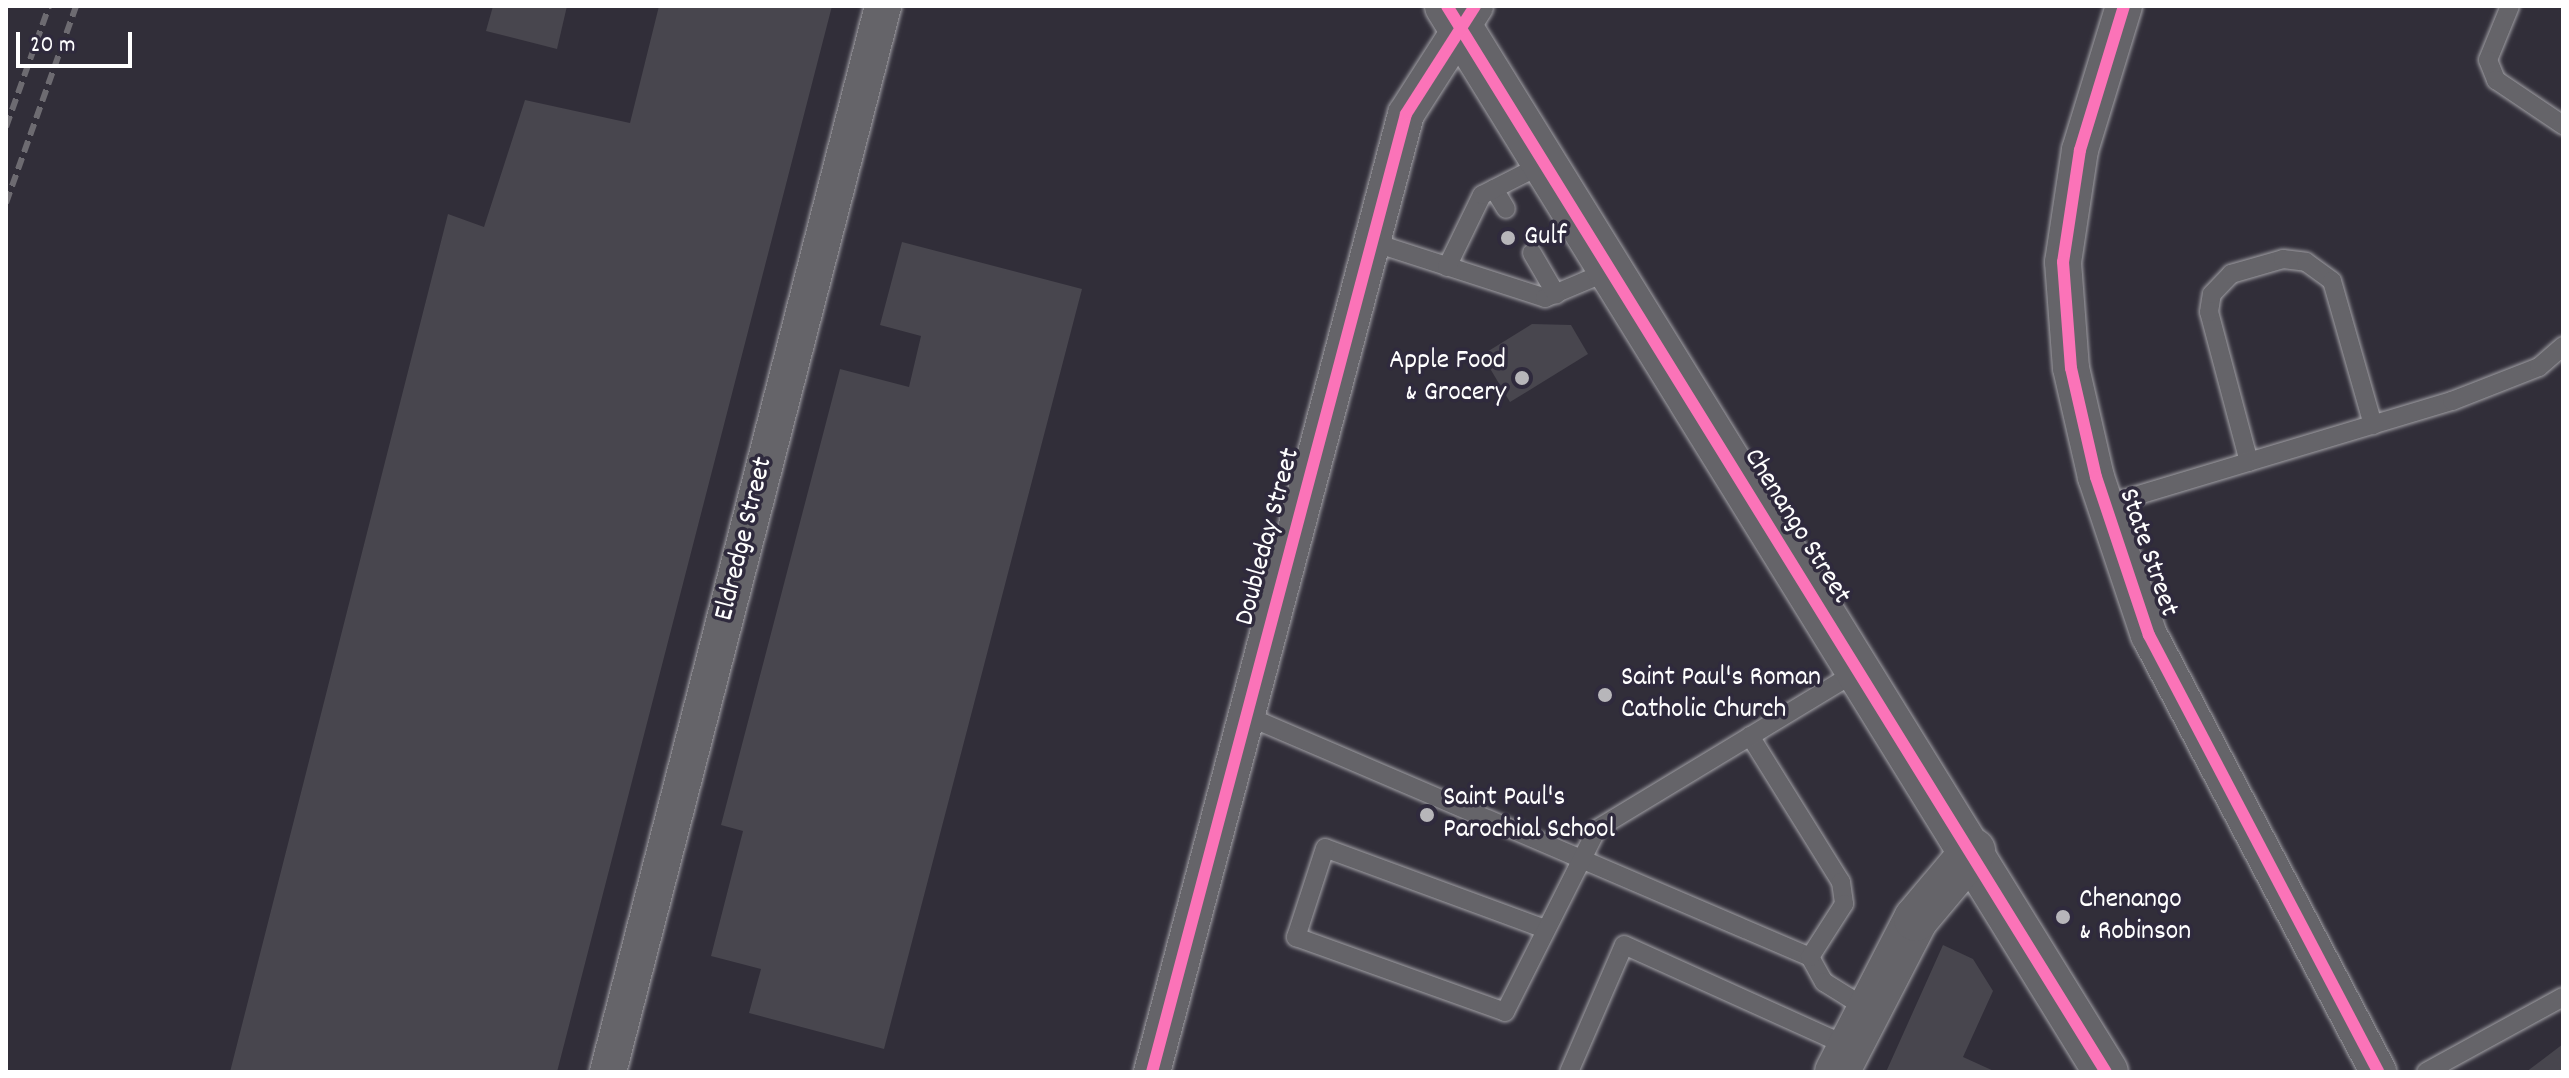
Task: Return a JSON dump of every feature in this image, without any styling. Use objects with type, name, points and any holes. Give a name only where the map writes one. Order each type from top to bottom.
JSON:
[{"type":"street","name":"Eldredge Street","points":[[608,1072],[883,6]]},
{"type":"street","name":"State Street","points":[[2124,6],[2080,150],[2063,262],[2071,368],[2105,505],[2149,635],[2378,1072]]},
{"type":"street","name":"Chenango Street","points":[[1460,12],[1543,164],[1973,851],[2106,1072]]},
{"type":"street","name":"Doubleday Street","points":[[1152,1072],[1406,114],[1460,12]]},
{"type":"street","points":[[1852,1043],[1916,919],[1973,851]]},
{"type":"lane","points":[[2510,6],[2488,60],[2496,80],[2563,125]]},
{"type":"lane","points":[[1447,267],[1482,195],[1543,164]]},
{"type":"lane","points":[[1494,189],[1506,209]]},
{"type":"lane","points":[[1372,242],[1545,298],[1609,271]]},
{"type":"lane","points":[[1532,253],[1556,294]]},
{"type":"lane","points":[[2249,462],[2209,312],[2212,294],[2231,274],[2283,259],[2306,262],[2332,281],[2373,425]]},
{"type":"lane","points":[[2105,505],[2373,425],[2539,367],[2563,346]]},
{"type":"lane","points":[[1545,929],[1325,848],[1296,937],[1505,1012],[1545,929],[1580,855],[1597,829],[1858,671]]},
{"type":"lane","points":[[1247,716],[1580,855],[1810,957],[1852,1043]]},
{"type":"lane","points":[[1750,736],[1841,882],[1844,904],[1810,957]]},
{"type":"lane","points":[[1569,1072],[1624,945],[1852,1043]]},
{"type":"lane","points":[[2426,1072],[2563,997]]},
{"type":"building","points":[[493,6],[567,6],[557,49],[486,31]]},
{"type":"building","points":[[659,6],[832,6],[557,1072],[230,1072],[448,214],[484,227],[525,100],[630,123]]},
{"type":"building","points":[[902,242],[1082,289],[884,1049],[749,1013],[761,969],[711,956],[743,831],[721,825],[840,369],[909,387],[921,336],[880,325]]},
{"type":"building","name":"Apple Food & Grocery","points":[[1532,324],[1571,325],[1588,354],[1510,402],[1482,355]]},
{"type":"building","points":[[1943,945],[1973,959],[1993,991],[1963,1057],[1996,1072],[1886,1072]]},
{"type":"building","points":[[2563,1044],[2563,1072],[2526,1072]]},
{"type":"railway","points":[[6,127],[49,6]]},
{"type":"railway","points":[[6,203],[76,6]]},
{"type":"cycle path","points":[[1447,6],[2106,1072]]},
{"type":"cycle path","points":[[1152,1072],[1406,114],[1475,6]]},
{"type":"cycle path","points":[[2124,6],[2080,150],[2063,262],[2071,368],[2096,477],[2149,635],[2378,1072]]},
{"type":"place","name":"Gulf","points":[[1508,238]]},
{"type":"place","name":"Apple Food & Grocery","points":[[1522,378]]},
{"type":"place","name":"Saint Paul's Roman Catholic Church","points":[[1605,695]]},
{"type":"place","name":"Saint Paul's Parochial School","points":[[1427,815]]},
{"type":"place","name":"Chenango & Robinson","points":[[2063,917]]}]
